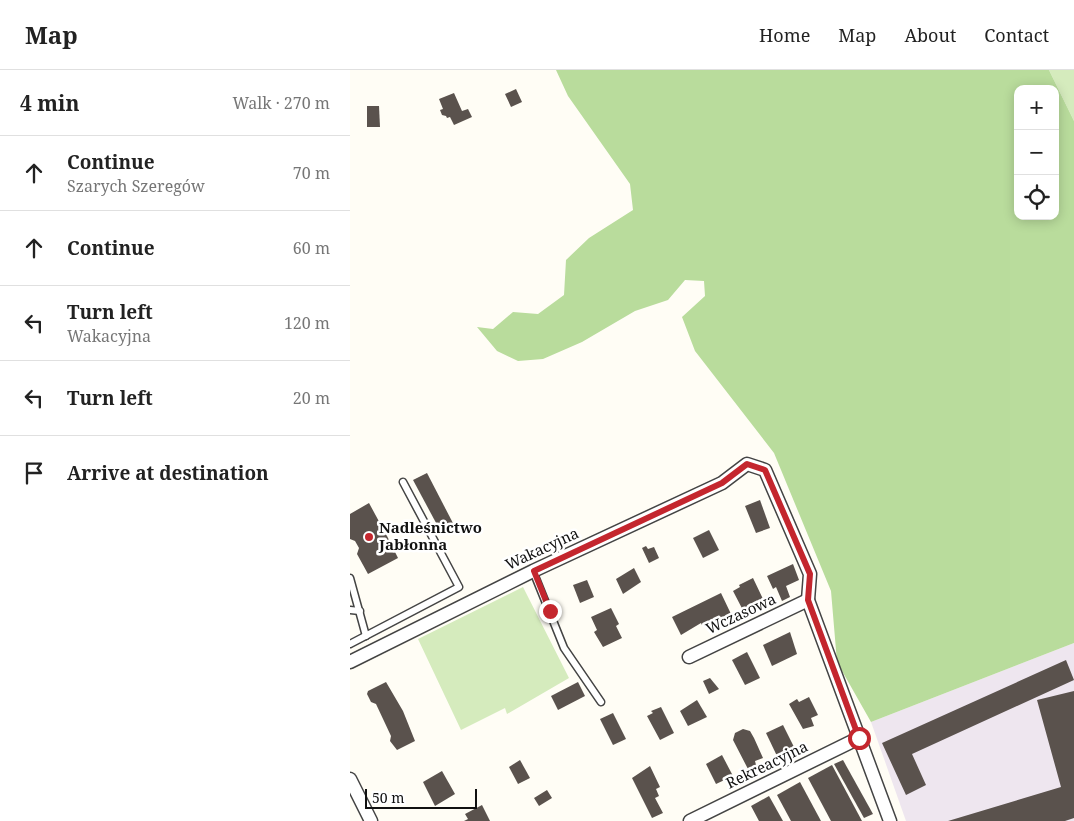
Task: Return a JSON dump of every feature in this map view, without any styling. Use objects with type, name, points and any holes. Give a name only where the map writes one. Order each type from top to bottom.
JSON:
[{"type":"street","name":"Wakacyjna","points":[[350,662],[534,571],[722,483],[747,464],[765,470],[810,574],[808,600]]},
{"type":"street","name":"Wczasowa","points":[[689,656],[808,600]]},
{"type":"street","points":[[808,600],[890,821]]},
{"type":"street","name":"Rekreacyjna","points":[[690,821],[859,738]]},
{"type":"street","points":[[350,779],[371,821]]},
{"type":"lane","points":[[350,644],[459,587],[403,482]]},
{"type":"lane","points":[[534,571],[564,648],[601,702]]},
{"type":"lane","points":[[350,578],[366,636]]},
{"type":"lane","points":[[350,610],[360,611]]},
{"type":"shaded area","points":[[1074,643],[1074,821],[906,821],[871,722]]},
{"type":"green space","points":[[556,70],[1049,70],[1056,85],[1014,85],[1014,220],[1059,220],[1059,90],[1074,121],[1074,643],[871,722],[837,662],[831,591],[774,453],[695,351],[682,317],[705,296],[704,281],[685,280],[668,300],[635,311],[582,342],[543,359],[518,361],[497,351],[477,327],[493,329],[513,312],[538,314],[564,295],[566,260],[589,238],[633,210],[630,184],[568,96]]},
{"type":"green space","points":[[1049,70],[1074,70],[1074,121],[1059,90],[1059,85],[1056,85]]},
{"type":"green space","points":[[523,587],[569,678],[507,714],[505,708],[461,730],[418,639]]},
{"type":"building","points":[[516,89],[522,102],[511,107],[505,94]]},
{"type":"building","points":[[454,93],[462,111],[468,109],[472,117],[454,125],[450,117],[447,118],[442,115],[440,110],[443,109],[439,99]]},
{"type":"building","points":[[367,106],[379,106],[380,127],[367,127]]},
{"type":"building","points":[[427,473],[455,527],[442,534],[413,480]]},
{"type":"building","points":[[760,500],[770,528],[756,533],[745,506]]},
{"type":"building","name":"Nadleśnictwo Jabłonna","points":[[369,503],[382,527],[379,529],[383,535],[386,534],[398,558],[368,574],[357,554],[359,548],[355,541],[350,539],[350,514]]},
{"type":"building","points":[[709,530],[719,550],[703,558],[693,538]]},
{"type":"building","points":[[646,546],[648,549],[654,547],[659,558],[649,563],[642,548]]},
{"type":"building","points":[[793,564],[799,580],[786,586],[790,597],[782,601],[776,587],[773,589],[767,576]]},
{"type":"building","points":[[634,568],[641,582],[623,594],[616,579]]},
{"type":"building","points":[[753,578],[763,599],[750,605],[755,614],[747,618],[733,591],[740,587],[739,585]]},
{"type":"building","points":[[587,580],[594,597],[580,603],[573,585]]},
{"type":"building","points":[[721,593],[731,614],[702,625],[701,623],[681,635],[672,617]]},
{"type":"building","points":[[611,608],[619,624],[616,626],[622,638],[603,647],[594,632],[597,630],[591,617]]},
{"type":"building","points":[[790,632],[797,654],[772,666],[763,645]]},
{"type":"building","points":[[747,652],[760,678],[745,685],[732,660]]},
{"type":"building","points":[[1066,660],[1074,680],[912,754],[926,785],[906,795],[882,743]]},
{"type":"building","points":[[710,678],[719,689],[709,694],[703,681]]},
{"type":"building","points":[[386,682],[403,711],[415,741],[397,750],[390,741],[391,736],[376,704],[371,702],[367,694],[368,691]]},
{"type":"building","points":[[578,682],[585,696],[558,710],[551,696]]},
{"type":"building","points":[[1074,691],[1074,818],[1065,821],[948,821],[1061,787],[1037,700]]},
{"type":"building","points":[[809,697],[818,715],[811,718],[814,726],[803,729],[789,704],[797,699],[799,702]]},
{"type":"building","points":[[697,700],[707,717],[688,726],[680,711]]},
{"type":"building","points":[[661,707],[674,733],[660,740],[647,716],[653,713],[651,711]]},
{"type":"building","points":[[613,713],[626,739],[613,745],[600,719]]},
{"type":"building","points":[[783,725],[795,749],[777,756],[766,733]]},
{"type":"building","points":[[743,729],[750,731],[763,758],[755,761],[756,765],[748,769],[733,740],[735,733]]},
{"type":"building","points":[[722,755],[733,776],[716,784],[706,764]]},
{"type":"building","points":[[520,760],[530,778],[518,784],[509,767]]},
{"type":"building","points":[[843,760],[873,814],[864,818],[834,764]]},
{"type":"building","points":[[832,765],[862,821],[831,821],[808,778]]},
{"type":"building","points":[[650,766],[660,787],[656,789],[659,796],[655,798],[663,813],[652,818],[632,778]]},
{"type":"building","points":[[442,771],[455,794],[435,806],[423,782]]},
{"type":"building","points":[[800,782],[821,821],[791,821],[777,795]]},
{"type":"building","points":[[547,790],[552,798],[539,806],[534,798]]},
{"type":"building","points":[[769,796],[783,821],[759,821],[751,806]]},
{"type":"building","points":[[482,805],[490,821],[464,821],[468,819],[465,814]]},
{"type":"place","name":"Nadleśnictwo Jabłonna","points":[[369,537]]},
{"type":"route","points":[[550,611],[534,571],[722,483],[747,464],[765,470],[810,574],[808,600],[859,738]]}]
